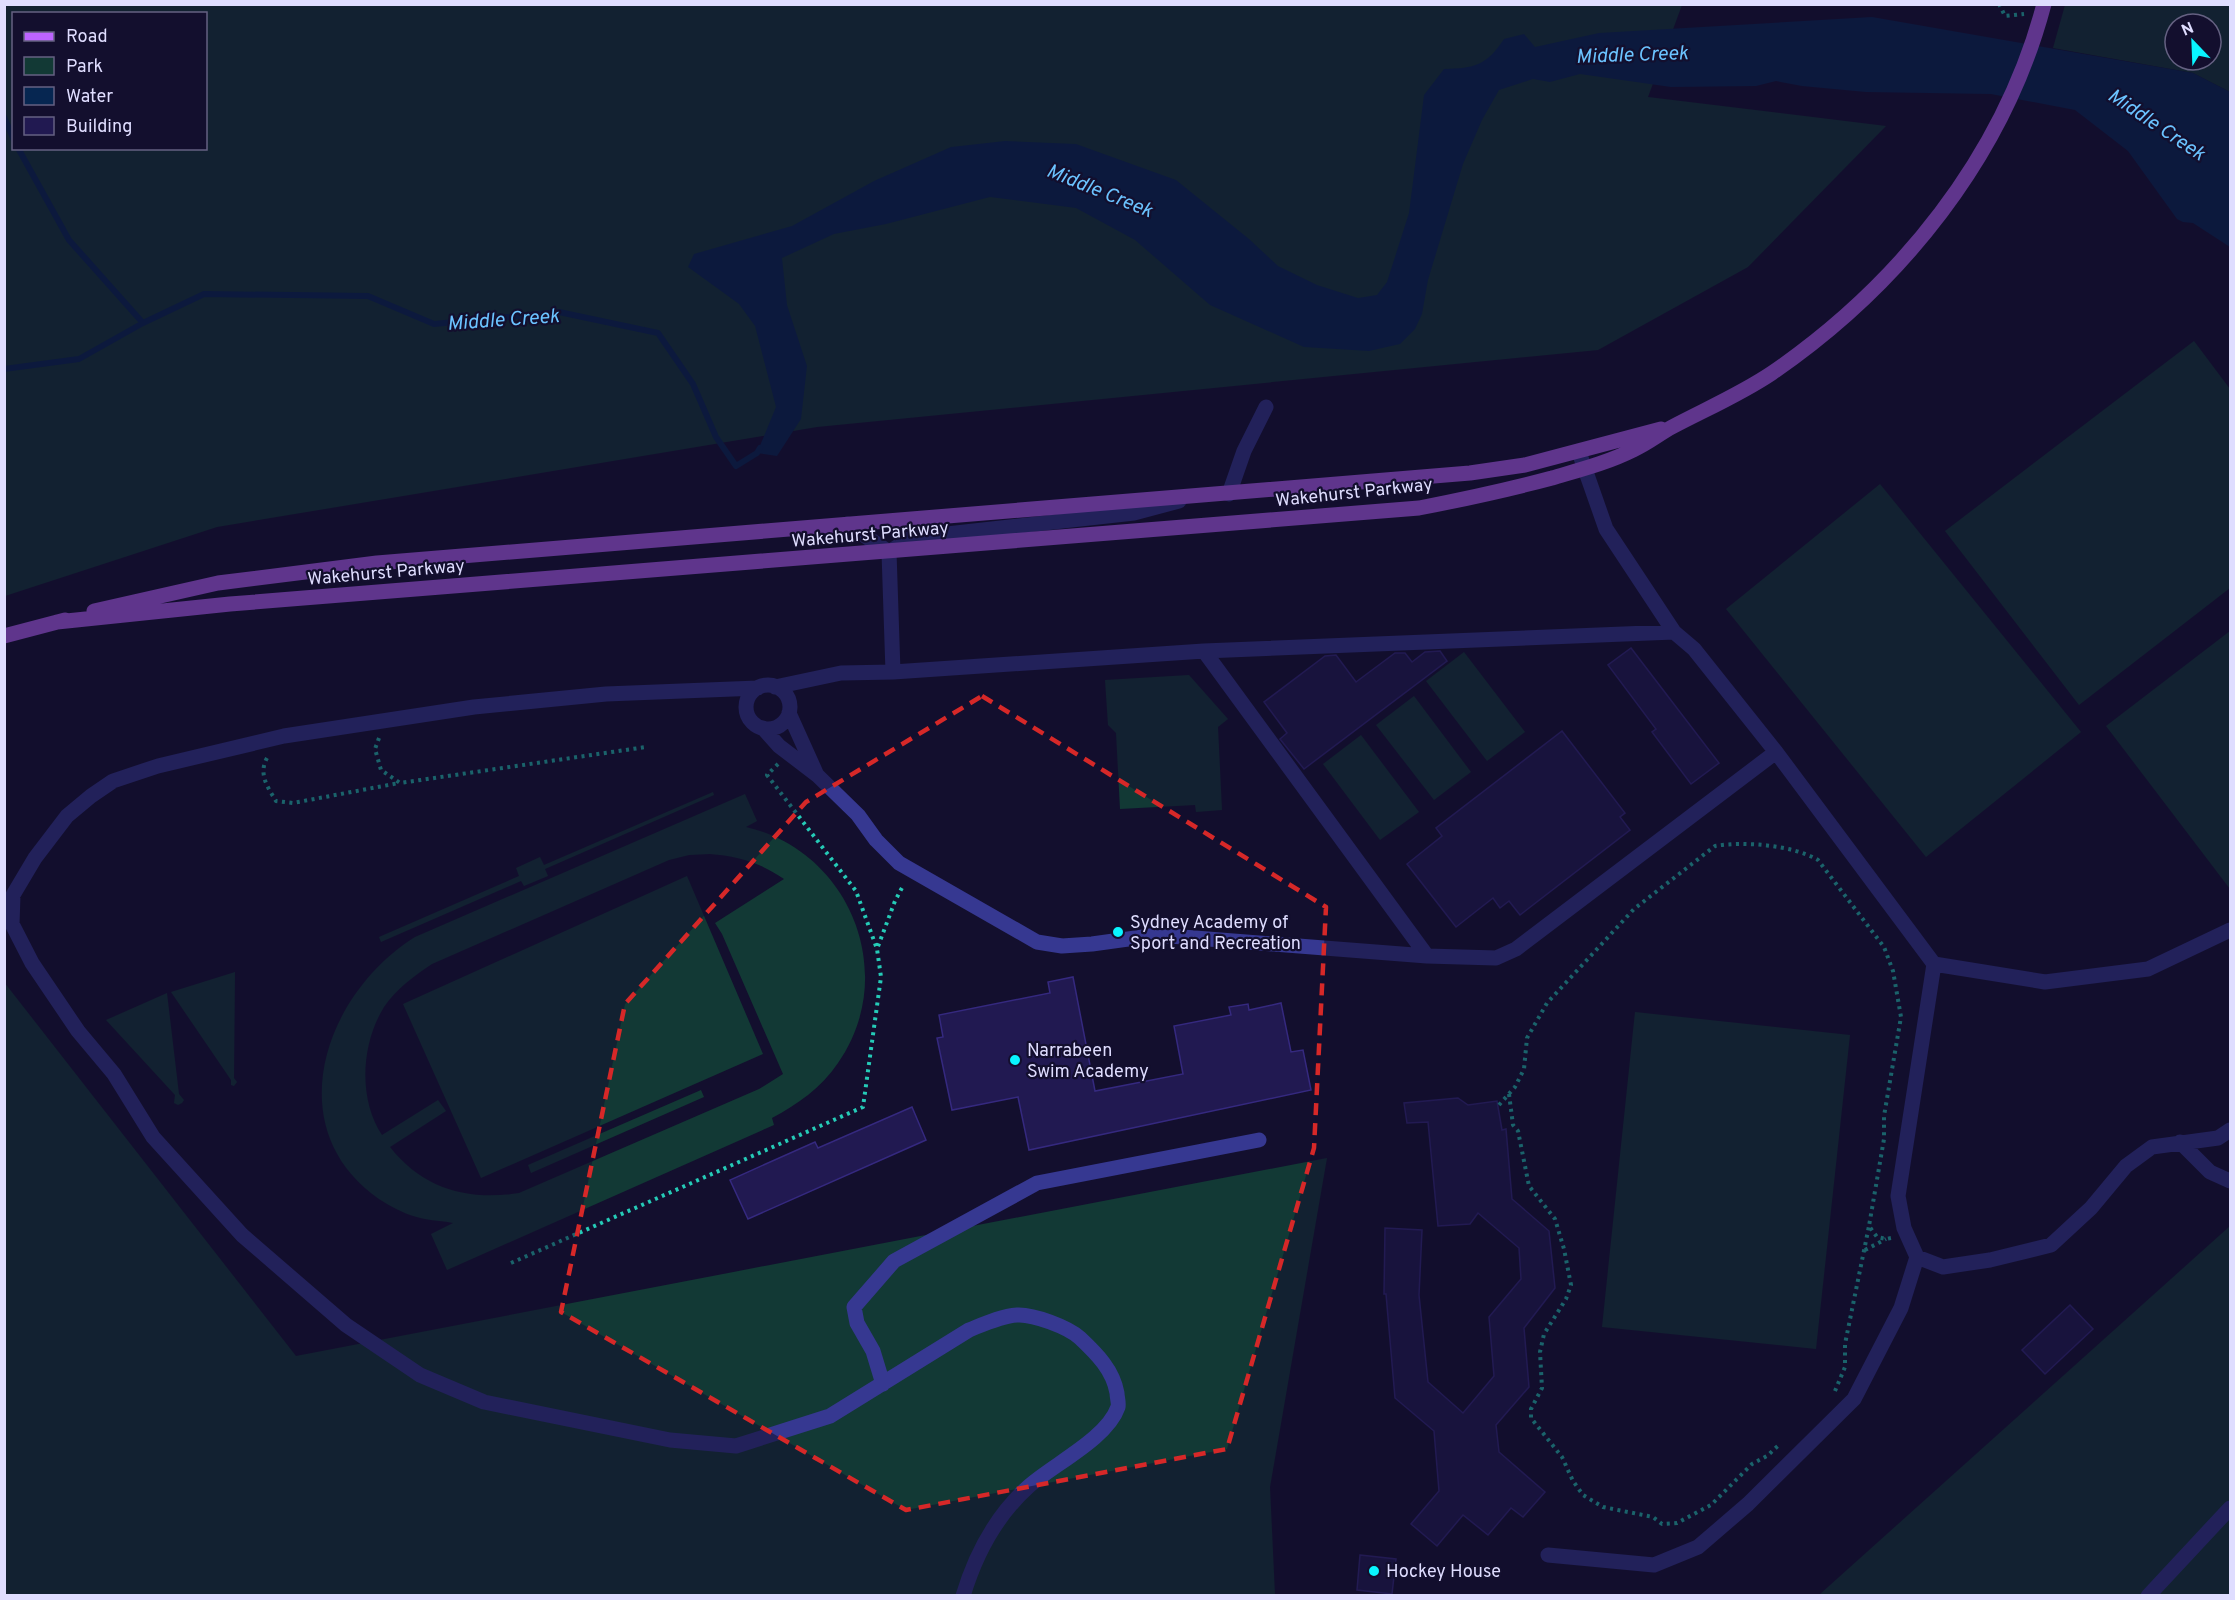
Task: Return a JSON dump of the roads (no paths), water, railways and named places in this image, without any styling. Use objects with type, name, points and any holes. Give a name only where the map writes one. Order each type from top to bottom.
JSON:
[{"type":"main road","name":"Wakehurst Parkway","points":[[57,622],[253,602],[1419,508],[1495,494],[1585,469],[1634,450],[1770,374],[1816,340],[1868,296],[1913,249],[1951,200],[1994,129],[2020,74],[2043,9]]},
{"type":"main road","name":"Wakehurst Parkway","points":[[4,636],[111,605],[218,583],[377,563],[1470,473],[1525,465],[1673,427]]},
{"type":"street","points":[[1229,494],[1244,451],[1266,407]]},
{"type":"street","points":[[1579,452],[1606,529],[1674,632],[1694,649],[1776,752],[1934,964],[2045,982],[2148,969],[2230,930]]},
{"type":"street","points":[[889,552],[911,538],[1134,513],[1192,497]]},
{"type":"street","points":[[848,524],[889,552]]},
{"type":"street","points":[[889,552],[893,672]]},
{"type":"street","points":[[963,1596],[980,1551],[1000,1519],[1027,1488],[1104,1430],[1119,1405],[1115,1385],[1104,1362],[1077,1335],[1050,1321],[1018,1315],[969,1330],[830,1416],[736,1446],[670,1440],[484,1402],[420,1375],[346,1325],[242,1235],[153,1137],[114,1074],[78,1031],[32,963],[12,924],[13,895],[35,858],[67,816],[113,781],[158,766],[284,736],[474,707],[599,695],[775,687],[841,674],[1204,651],[1674,632]]},
{"type":"street","points":[[1204,651],[1427,956]]},
{"type":"street","points":[[758,688],[749,697],[747,710],[752,723],[770,729],[782,724],[798,694],[841,674]]},
{"type":"street","points":[[775,687],[785,694],[817,775]]},
{"type":"street","points":[[763,728],[817,775],[858,815],[876,840],[899,863],[1037,942],[1062,945],[1092,944],[1157,934],[1427,956],[1496,958],[1516,949],[1776,752]]},
{"type":"street","points":[[1548,1555],[1654,1565],[1698,1547],[1748,1504],[1854,1399],[1900,1308],[1917,1257],[1907,1233],[1898,1196],[1934,964]]},
{"type":"street","points":[[1917,1257],[1943,1267],[1990,1260],[2051,1245],[2091,1208],[2126,1166],[2152,1147],[2218,1138],[2230,1130]]},
{"type":"street","points":[[883,1384],[873,1351],[857,1323],[854,1307],[894,1261],[1037,1183],[1259,1140]]},
{"type":"street","points":[[2180,1142],[2210,1172],[2230,1180]]},
{"type":"street","points":[[2148,1596],[2230,1508]]},
{"type":"water","points":[[1872,17],[2163,68],[2163,72],[2193,73],[2230,92],[2230,247],[2193,223],[2177,219],[2128,151],[2075,110],[1991,94],[1866,92],[1802,86],[1776,81],[1756,86],[1671,87],[1580,74],[1550,82],[1533,79],[1499,90],[1482,120],[1463,164],[1428,280],[1422,314],[1415,329],[1400,344],[1369,351],[1304,347],[1210,305],[1135,240],[1076,208],[990,197],[886,224],[834,234],[782,258],[787,305],[807,366],[801,419],[777,456],[757,453],[776,407],[755,326],[739,304],[688,267],[694,254],[792,226],[874,181],[951,147],[1005,141],[1076,144],[1176,180],[1249,239],[1278,266],[1317,285],[1358,298],[1377,295],[1387,282],[1409,213],[1424,95],[1444,69],[1464,68],[1479,64],[1498,48],[1504,39],[1524,34],[1535,47],[1599,33]]},
{"type":"waterway","points":[[4,117],[12,135]]},
{"type":"waterway","points":[[19,150],[69,240],[143,323]]},
{"type":"waterway","name":"Middle Creek","points":[[4,369],[79,359],[143,323],[204,294],[368,296],[434,324],[559,312],[658,333],[693,384],[716,437],[736,466],[757,453],[760,448]]},
{"type":"place","name":"Sydney Academy of Sport and Recreation","points":[[1118,932]]},
{"type":"place","name":"Narrabeen Swim Academy","points":[[1015,1060]]},
{"type":"place","name":"Hockey House","points":[[1374,1571]]}]
